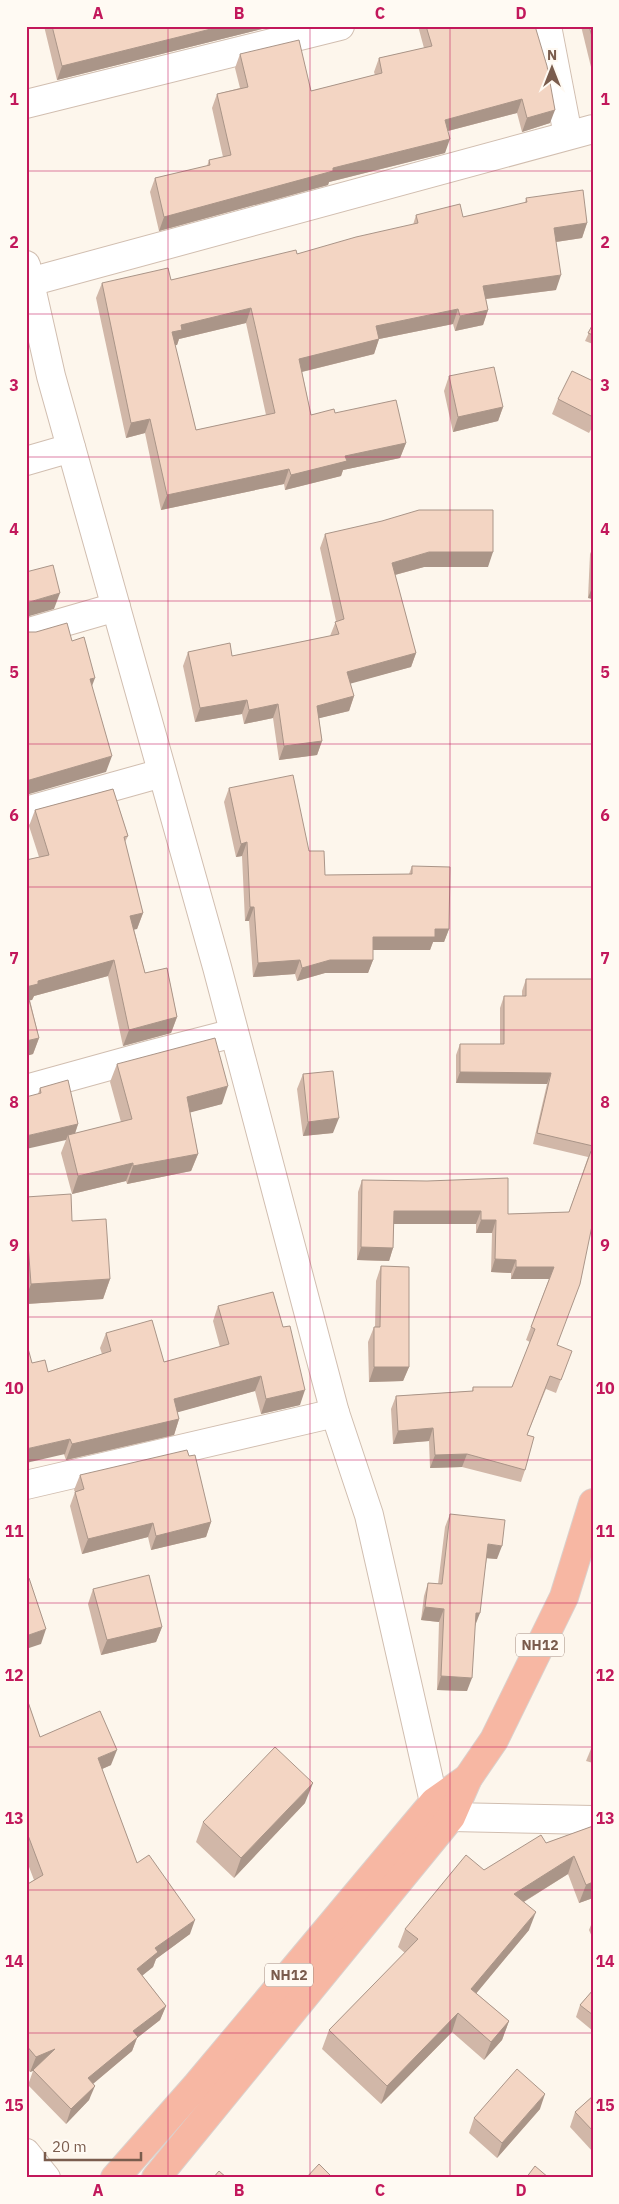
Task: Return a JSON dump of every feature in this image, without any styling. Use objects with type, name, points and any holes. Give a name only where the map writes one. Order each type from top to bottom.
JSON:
[{"type":"highway","name":"NH12","points":[[156,2178],[468,1778],[494,1740],[564,1597],[593,1503]]},
{"type":"highway","name":"NH12","points":[[115,2178],[442,1810]]},
{"type":"street","points":[[26,104],[340,26]]},
{"type":"street","points":[[547,26],[580,132],[28,276],[51,376],[234,1033],[335,1413],[369,1515],[442,1810],[593,1820]]},
{"type":"street","points":[[26,461],[71,448]]},
{"type":"street","points":[[26,633],[116,608]]},
{"type":"street","points":[[26,811],[162,773]]},
{"type":"street","points":[[26,1089],[149,1054],[234,1033]]},
{"type":"street","points":[[26,1485],[335,1413]]},
{"type":"street","points":[[26,2152],[46,2178]]},
{"type":"building","points":[[52,26],[223,26],[62,66]]},
{"type":"building","points":[[426,26],[535,26],[547,66],[555,110],[527,118],[522,99],[445,120],[450,139],[333,168],[333,171],[164,217],[155,178],[210,165],[209,160],[231,155],[217,94],[248,87],[240,54],[299,40],[311,91],[382,73],[379,58],[432,46]]},
{"type":"building","points":[[589,26],[593,26],[593,40]]},
{"type":"building","points":[[583,190],[587,223],[554,228],[561,275],[483,286],[488,310],[460,316],[458,309],[376,326],[379,339],[299,359],[311,415],[334,409],[335,413],[396,400],[406,443],[345,456],[347,461],[291,475],[289,469],[167,495],[150,419],[131,423],[102,283],[168,268],[171,280],[296,250],[297,254],[356,237],[418,223],[416,215],[460,204],[463,217],[527,202],[526,198]],"holes":[[[251,308],[275,413],[196,430],[172,332],[182,330],[181,325]]]},
{"type":"building","points":[[593,324],[593,335],[588,333]]},
{"type":"building","points":[[494,367],[503,407],[458,417],[449,376]]},
{"type":"building","points":[[572,371],[593,381],[593,417],[558,399]]},
{"type":"building","points":[[419,510],[493,510],[493,552],[429,552],[392,563],[416,653],[347,672],[354,696],[317,706],[322,741],[284,746],[278,704],[249,710],[247,700],[200,708],[188,652],[230,643],[232,656],[339,634],[335,622],[344,619],[325,534],[382,521]]},
{"type":"building","points":[[53,565],[60,593],[26,603],[26,572]]},
{"type":"building","points":[[67,623],[72,641],[84,637],[95,678],[90,679],[112,756],[26,781],[26,631],[36,632]]},
{"type":"building","points":[[293,775],[309,851],[324,851],[325,875],[412,874],[412,866],[450,867],[449,929],[435,929],[435,937],[373,937],[373,960],[330,960],[302,968],[300,960],[258,963],[254,907],[250,907],[247,842],[241,844],[229,788]]},
{"type":"building","points":[[113,789],[128,836],[124,837],[143,913],[130,916],[145,973],[167,968],[177,1017],[129,1030],[114,960],[38,981],[38,984],[26,987],[26,860],[49,855],[35,810]]},
{"type":"building","points":[[526,979],[593,979],[593,1146],[537,1133],[551,1073],[460,1072],[460,1044],[504,1044],[504,996],[526,996]]},
{"type":"building","points":[[26,988],[39,1038],[26,1041]]},
{"type":"building","points":[[215,1038],[228,1086],[187,1097],[198,1154],[133,1166],[133,1163],[78,1176],[68,1135],[132,1119],[117,1064]]},
{"type":"building","points":[[333,1071],[339,1118],[308,1122],[303,1074]]},
{"type":"building","points":[[68,1080],[78,1124],[26,1136],[26,1097],[41,1093],[40,1088]]},
{"type":"building","points":[[591,1151],[593,1152],[593,1221],[580,1284],[557,1345],[572,1351],[561,1380],[550,1376],[527,1435],[534,1437],[525,1470],[467,1454],[435,1455],[433,1428],[398,1431],[396,1396],[473,1391],[473,1387],[512,1387],[535,1329],[531,1327],[554,1267],[516,1267],[516,1260],[495,1259],[496,1220],[481,1220],[481,1211],[394,1211],[393,1248],[361,1247],[362,1180],[427,1181],[508,1178],[508,1214],[569,1212]]},
{"type":"building","points":[[71,1194],[72,1221],[106,1219],[110,1279],[31,1284],[26,1197]]},
{"type":"building","points":[[381,1266],[409,1267],[409,1367],[374,1367],[374,1327],[380,1327]]},
{"type":"building","points":[[273,1292],[283,1327],[290,1326],[305,1390],[266,1399],[261,1376],[174,1399],[179,1419],[72,1444],[70,1439],[26,1449],[26,1341],[32,1363],[45,1360],[48,1372],[111,1351],[106,1333],[152,1320],[164,1362],[229,1344],[218,1306]]},
{"type":"building","points":[[187,1450],[189,1456],[195,1455],[211,1522],[156,1536],[153,1523],[88,1539],[75,1492],[84,1489],[80,1475]]},
{"type":"building","points":[[450,1514],[505,1520],[502,1546],[488,1544],[480,1613],[476,1613],[472,1678],[441,1676],[444,1609],[425,1607],[428,1583],[442,1584]]},
{"type":"building","points":[[149,1575],[162,1627],[107,1640],[93,1589]]},
{"type":"building","points":[[29,1578],[46,1629],[26,1636],[26,1579]]},
{"type":"building","points":[[26,1696],[40,1737],[100,1711],[117,1750],[98,1758],[137,1863],[149,1855],[195,1920],[155,1948],[158,1952],[137,1969],[166,2006],[133,2031],[138,2037],[88,2078],[95,2086],[71,2109],[33,2070],[55,2049],[36,2057],[26,2045],[26,1885],[43,1875],[26,1830]]},
{"type":"building","points":[[275,1747],[313,1783],[241,1858],[203,1822]]},
{"type":"building","points":[[593,1826],[593,1882],[586,1885],[574,1856],[514,1894],[536,1912],[471,1989],[509,2021],[491,2042],[458,2013],[387,2086],[329,2030],[418,1939],[405,1929],[466,1855],[484,1870],[541,1835],[546,1843]]},
{"type":"building","points":[[593,1990],[593,2015],[580,2005]]},
{"type":"building","points":[[517,2069],[545,2094],[502,2143],[474,2118]]},
{"type":"building","points":[[593,2096],[593,2131],[575,2112]]},
{"type":"building","points":[[319,2164],[333,2178],[306,2178]]},
{"type":"building","points":[[535,2166],[549,2178],[526,2178]]},
{"type":"building","points":[[219,2171],[227,2178],[213,2178]]}]
